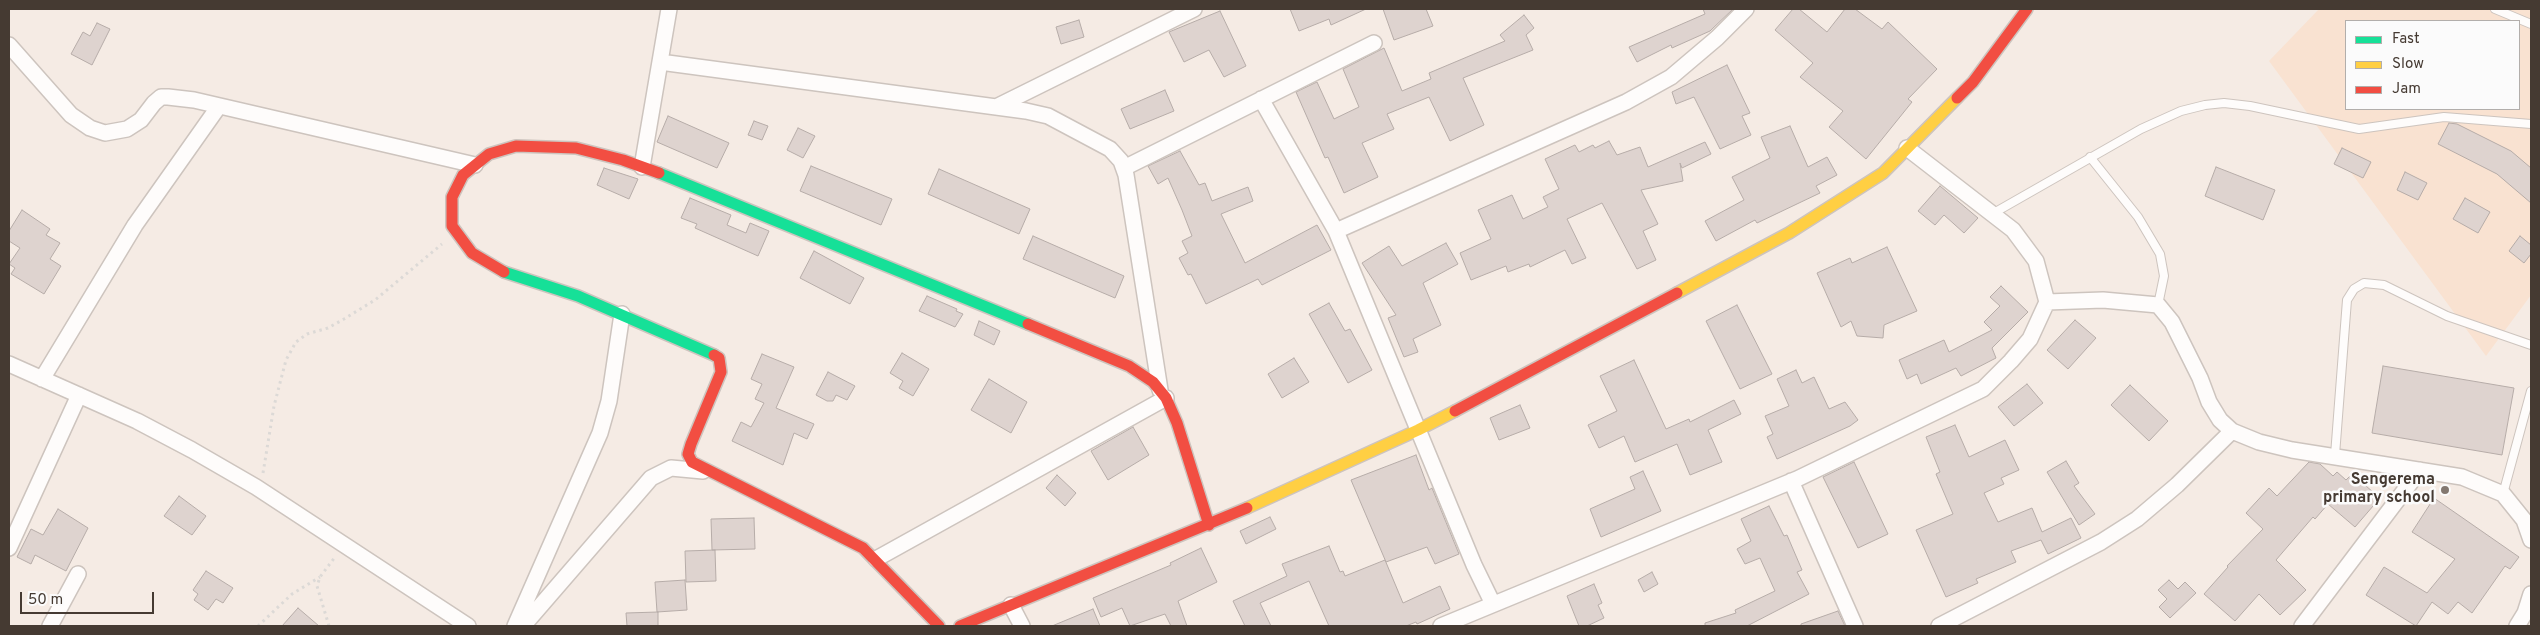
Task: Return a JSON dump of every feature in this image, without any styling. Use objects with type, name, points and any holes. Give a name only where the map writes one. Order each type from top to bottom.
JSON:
[{"type":"street","points":[[642,167],[669,9]]},
{"type":"street","points":[[996,107],[1194,9]]},
{"type":"street","points":[[1336,231],[1626,102],[1671,77],[1717,38],[1746,9]]},
{"type":"street","points":[[960,626],[1209,525],[1418,430],[1789,234],[1883,173],[1973,82],[2027,9]]},
{"type":"street","points":[[1124,168],[1374,43]]},
{"type":"street","points":[[9,45],[72,115],[90,128],[105,133],[127,130],[141,120],[162,97],[194,100],[476,165]]},
{"type":"street","points":[[660,62],[1026,111],[1048,116],[1110,149],[1121,160],[1124,168],[1163,394],[1177,423],[1209,525]]},
{"type":"street","points":[[1261,99],[1336,231],[1418,430],[1493,604]]},
{"type":"street","points":[[42,379],[135,225],[219,106]]},
{"type":"street","points":[[939,626],[876,559],[851,541],[692,462],[688,454],[721,372],[718,358],[710,352],[622,314],[544,284],[497,270],[472,253],[452,226],[452,197],[463,175],[488,154],[516,146],[532,145],[576,148],[642,167],[1129,366],[1152,382],[1163,394]]},
{"type":"street","points":[[1441,626],[1463,622],[1493,604],[1791,481],[1983,390],[2030,339],[2047,302],[2036,261],[2013,230],[1906,148]]},
{"type":"street","points":[[2047,302],[2103,300],[2158,305],[2172,322],[2200,378],[2209,402],[2220,420],[2232,431],[2259,442],[2292,450],[2335,455],[2462,478],[2502,494],[2524,520],[2531,540]]},
{"type":"street","points":[[515,626],[600,434],[610,401],[622,314]]},
{"type":"street","points":[[9,364],[137,421],[256,487],[468,626]]},
{"type":"street","points":[[876,559],[1163,394]]},
{"type":"street","points":[[9,548],[79,395]]},
{"type":"street","points":[[1939,626],[2100,542],[2137,518],[2177,485],[2232,431]]},
{"type":"street","points":[[522,626],[651,478],[662,471],[675,468],[711,472]]},
{"type":"street","points":[[2302,626],[2420,470]]},
{"type":"street","points":[[1791,481],[1855,626]]},
{"type":"street","points":[[50,626],[78,574]]},
{"type":"street","points":[[2517,626],[2525,612],[2531,594]]},
{"type":"street","points":[[1011,605],[1022,626]]},
{"type":"lane","points":[[2495,9],[2531,24]]},
{"type":"lane","points":[[1992,214],[2090,157],[2149,126],[2181,111],[2204,105],[2224,103],[2250,106],[2359,129],[2444,117],[2531,124]]},
{"type":"lane","points":[[2090,157],[2138,217],[2160,254],[2164,276],[2158,305]]},
{"type":"lane","points":[[2335,455],[2347,300],[2354,289],[2364,282],[2384,285],[2447,316],[2531,345]]},
{"type":"lane","points":[[2502,494],[2531,390]]},
{"type":"path","points":[[256,487],[266,464],[274,406],[286,360],[296,342],[307,334],[328,328],[375,300],[456,233]]},
{"type":"path","points":[[258,626],[292,594],[320,577],[344,544]]},
{"type":"path","points":[[320,577],[318,592],[330,626]]},
{"type":"shaded area","points":[[2319,9],[2531,9],[2531,295],[2486,356],[2269,61]]},
{"type":"building","points":[[1290,9],[1366,9],[1331,25],[1329,19],[1299,31]]},
{"type":"building","points":[[1383,9],[1426,9],[1433,26],[1394,40]]},
{"type":"building","points":[[1703,9],[1733,9],[1710,31],[1672,48],[1671,45],[1637,62],[1629,47],[1705,14]]},
{"type":"building","points":[[1793,9],[1799,9],[1827,32],[1845,9],[1855,9],[1882,29],[1888,22],[1937,69],[1908,99],[1912,102],[1866,159],[1829,127],[1843,111],[1800,77],[1813,63],[1775,30]]},
{"type":"building","points":[[1220,11],[1246,66],[1224,77],[1209,50],[1184,62],[1169,32]]},
{"type":"building","points":[[1524,15],[1534,28],[1526,35],[1533,50],[1463,78],[1484,125],[1450,141],[1429,97],[1387,114],[1394,129],[1362,143],[1378,177],[1344,193],[1328,157],[1325,158],[1296,92],[1317,82],[1334,119],[1359,107],[1343,69],[1384,48],[1402,91],[1431,79],[1429,73],[1505,41],[1500,35]]},
{"type":"building","points":[[1079,20],[1084,37],[1061,44],[1056,27]]},
{"type":"building","points":[[97,23],[110,29],[92,65],[71,54],[83,32],[90,36]]},
{"type":"building","points":[[1727,65],[1750,113],[1742,116],[1751,135],[1720,149],[1694,97],[1676,104],[1672,92]]},
{"type":"building","points":[[1165,90],[1174,111],[1130,129],[1121,109]]},
{"type":"building","points":[[668,116],[729,143],[717,168],[657,142]]},
{"type":"building","points":[[754,121],[768,126],[762,140],[748,135]]},
{"type":"building","points":[[2449,123],[2457,124],[2511,151],[2531,168],[2531,203],[2497,174],[2438,144]]},
{"type":"building","points":[[1790,126],[1808,167],[1827,157],[1837,175],[1816,186],[1820,193],[1757,223],[1755,220],[1716,241],[1705,221],[1744,200],[1732,177],[1770,158],[1761,137]]},
{"type":"building","points":[[798,128],[815,136],[803,158],[787,150]]},
{"type":"building","points":[[1609,141],[1617,155],[1640,147],[1648,167],[1705,142],[1711,154],[1682,168],[1680,163],[1683,181],[1641,190],[1658,224],[1643,231],[1656,260],[1637,269],[1602,203],[1567,219],[1586,258],[1572,264],[1565,250],[1530,267],[1529,264],[1508,272],[1506,266],[1471,280],[1460,253],[1491,239],[1478,210],[1512,195],[1523,219],[1548,207],[1543,197],[1559,189],[1545,159],[1575,145],[1579,152],[1593,145],[1595,148]]},
{"type":"building","points":[[2342,148],[2371,162],[2363,178],[2334,164]]},
{"type":"building","points":[[1180,151],[1199,185],[1205,183],[1212,201],[1248,187],[1253,201],[1221,214],[1245,263],[1317,225],[1331,250],[1262,285],[1258,279],[1206,304],[1191,274],[1188,275],[1179,258],[1188,253],[1182,241],[1192,236],[1182,210],[1168,178],[1158,184],[1148,166]]},
{"type":"building","points":[[811,166],[892,199],[881,225],[800,191]]},
{"type":"building","points":[[2216,167],[2275,190],[2263,220],[2205,196]]},
{"type":"building","points":[[604,168],[638,179],[629,199],[597,185]]},
{"type":"building","points":[[939,169],[1030,209],[1019,234],[928,194]]},
{"type":"building","points":[[2405,172],[2427,183],[2418,200],[2397,190]]},
{"type":"building","points":[[1940,186],[1978,218],[1964,233],[1944,215],[1935,225],[1918,211]]},
{"type":"building","points":[[690,198],[731,215],[727,225],[746,233],[750,223],[769,231],[758,256],[695,228],[697,224],[681,218]]},
{"type":"building","points":[[2465,198],[2490,212],[2478,233],[2453,219]]},
{"type":"building","points":[[22,210],[50,229],[46,235],[60,243],[50,259],[61,266],[44,294],[11,274],[15,268],[9,264],[20,248],[9,241],[9,231]]},
{"type":"building","points":[[1033,236],[1124,276],[1115,298],[1023,259]]},
{"type":"building","points":[[2520,236],[2531,245],[2531,254],[2524,263],[2509,251]]},
{"type":"building","points":[[1446,243],[1458,264],[1423,283],[1441,325],[1413,339],[1418,352],[1404,357],[1388,318],[1396,315],[1362,263],[1389,246],[1402,266]]},
{"type":"building","points":[[1887,247],[1917,311],[1884,325],[1883,338],[1857,336],[1851,321],[1841,327],[1817,273],[1850,258],[1852,263]]},
{"type":"building","points":[[814,251],[864,278],[850,304],[800,278]]},
{"type":"building","points":[[2001,286],[2028,312],[1992,348],[1996,358],[1961,376],[1956,368],[1921,384],[1917,374],[1907,379],[1899,360],[1944,340],[1949,352],[1992,330],[1984,322],[2000,306],[1990,297]]},
{"type":"building","points":[[927,296],[957,309],[956,311],[963,314],[955,327],[919,311]]},
{"type":"building","points":[[1329,303],[1345,331],[1350,329],[1372,370],[1348,383],[1309,314]]},
{"type":"building","points":[[1737,305],[1772,374],[1740,389],[1706,321]]},
{"type":"building","points":[[2075,320],[2096,338],[2068,369],[2047,350]]},
{"type":"building","points":[[979,321],[1000,331],[994,345],[974,335]]},
{"type":"building","points":[[902,353],[929,369],[913,396],[899,388],[903,381],[890,373]]},
{"type":"building","points":[[762,354],[794,367],[776,408],[814,424],[807,439],[794,433],[783,465],[732,441],[741,422],[751,427],[764,403],[755,399],[762,384],[751,379]]},
{"type":"building","points":[[1294,358],[1309,382],[1282,398],[1268,374]]},
{"type":"building","points":[[1634,360],[1666,429],[1689,419],[1690,422],[1734,400],[1741,414],[1708,430],[1722,462],[1690,475],[1677,444],[1635,462],[1624,436],[1599,448],[1588,425],[1617,411],[1600,376]]},
{"type":"building","points":[[2383,366],[2514,388],[2502,455],[2372,433]]},
{"type":"building","points":[[1796,370],[1802,383],[1814,377],[1829,409],[1845,402],[1858,420],[1850,426],[1777,459],[1767,437],[1773,434],[1765,416],[1789,406],[1777,379]]},
{"type":"building","points":[[828,372],[855,386],[847,400],[836,395],[833,401],[827,401],[816,395]]},
{"type":"building","points":[[989,379],[1027,402],[1011,433],[971,410]]},
{"type":"building","points":[[2027,384],[2043,403],[2014,426],[1998,407]]},
{"type":"building","points":[[2130,385],[2168,421],[2149,441],[2111,405]]},
{"type":"building","points":[[1520,405],[1530,428],[1499,440],[1490,418]]},
{"type":"building","points":[[1955,425],[1969,457],[2005,440],[2019,470],[2001,478],[2004,484],[1984,493],[1998,522],[2032,508],[2042,532],[2071,518],[2081,538],[2048,554],[2041,540],[2011,551],[2016,562],[1976,579],[1978,583],[1946,597],[1916,530],[1953,514],[1936,474],[1940,472],[1926,437]]},
{"type":"building","points":[[1133,427],[1149,455],[1108,480],[1091,451]]},
{"type":"building","points":[[1416,455],[1429,490],[1432,488],[1459,554],[1435,564],[1427,547],[1386,562],[1351,480]]},
{"type":"building","points":[[2066,461],[2079,483],[2074,486],[2095,514],[2079,525],[2047,472]]},
{"type":"building","points":[[1854,462],[1888,534],[1858,548],[1823,477]]},
{"type":"building","points":[[2309,462],[2320,464],[2333,476],[2337,472],[2346,480],[2352,474],[2380,498],[2355,527],[2328,504],[2315,519],[2313,517],[2276,560],[2306,590],[2280,615],[2259,594],[2235,621],[2204,594],[2227,566],[2263,529],[2246,513],[2269,488],[2277,496]]},
{"type":"building","points":[[1643,471],[1661,511],[1601,537],[1590,509],[1635,489],[1630,477]]},
{"type":"building","points":[[1057,475],[1076,493],[1065,506],[1046,488]]},
{"type":"building","points":[[179,496],[206,516],[192,535],[164,516]]},
{"type":"building","points":[[2434,498],[2519,557],[2510,569],[2505,566],[2472,613],[2458,602],[2448,614],[2432,602],[2416,626],[2366,595],[2384,567],[2427,593],[2455,559],[2412,532]]},
{"type":"building","points":[[1769,506],[1784,536],[1787,535],[1802,570],[1797,572],[1809,594],[1747,626],[1705,626],[1705,623],[1736,613],[1735,610],[1775,591],[1760,558],[1745,564],[1737,549],[1751,541],[1741,519]]},
{"type":"building","points":[[58,509],[88,528],[66,571],[35,555],[31,564],[17,557],[31,529],[43,535]]},
{"type":"building","points":[[1270,517],[1276,529],[1246,544],[1240,531]]},
{"type":"building","points":[[754,518],[755,549],[712,550],[711,519]]},
{"type":"building","points":[[1329,546],[1340,572],[1343,571],[1345,576],[1385,560],[1403,603],[1440,586],[1450,609],[1417,624],[1416,622],[1406,626],[1329,626],[1309,581],[1260,603],[1271,626],[1245,626],[1233,601],[1287,576],[1282,564]]},
{"type":"building","points":[[1201,548],[1217,582],[1178,601],[1187,626],[1171,626],[1165,614],[1130,626],[1122,608],[1101,617],[1093,598],[1171,565],[1170,563]]},
{"type":"building","points":[[715,550],[716,581],[686,582],[685,551]]},
{"type":"building","points":[[206,571],[233,588],[223,603],[216,599],[208,610],[194,600],[198,594],[193,590]]},
{"type":"building","points":[[1652,572],[1658,584],[1644,592],[1638,580]]},
{"type":"building","points":[[685,580],[687,610],[657,612],[655,582]]},
{"type":"building","points":[[2169,580],[2178,589],[2185,582],[2196,593],[2170,618],[2159,607],[2167,599],[2158,590]]},
{"type":"building","points":[[1594,584],[1602,603],[1598,605],[1604,618],[1587,626],[1579,626],[1567,596]]},
{"type":"building","points":[[298,608],[319,626],[282,626]]},
{"type":"building","points":[[1093,609],[1100,626],[1052,626]]},
{"type":"building","points":[[1838,611],[1845,626],[1801,626],[1801,624]]},
{"type":"building","points":[[658,612],[658,626],[627,626],[626,613]]},
{"type":"traffic: fast","points":[[659,173],[1028,324]]},
{"type":"traffic: fast","points":[[504,272],[578,296],[714,355]]},
{"type":"traffic: slow","points":[[1677,293],[1789,233],[1883,173],[1957,98]]},
{"type":"traffic: slow","points":[[1247,508],[1418,430],[1455,411]]},
{"type":"traffic: jam","points":[[1957,98],[1973,82],[2027,9]]},
{"type":"traffic: jam","points":[[504,272],[472,253],[452,226],[452,197],[463,175],[489,154],[516,146],[576,148],[623,160],[659,173]]},
{"type":"traffic: jam","points":[[1455,411],[1677,293]]},
{"type":"traffic: jam","points":[[1028,324],[1129,366],[1153,382],[1166,398],[1177,423],[1209,525]]},
{"type":"traffic: jam","points":[[714,355],[719,358],[721,372],[691,444],[688,454],[692,462],[863,548],[939,626]]},
{"type":"traffic: jam","points":[[960,626],[1247,508]]},
{"type":"place","name":"Sengerema primary school","points":[[2445,490]]}]
